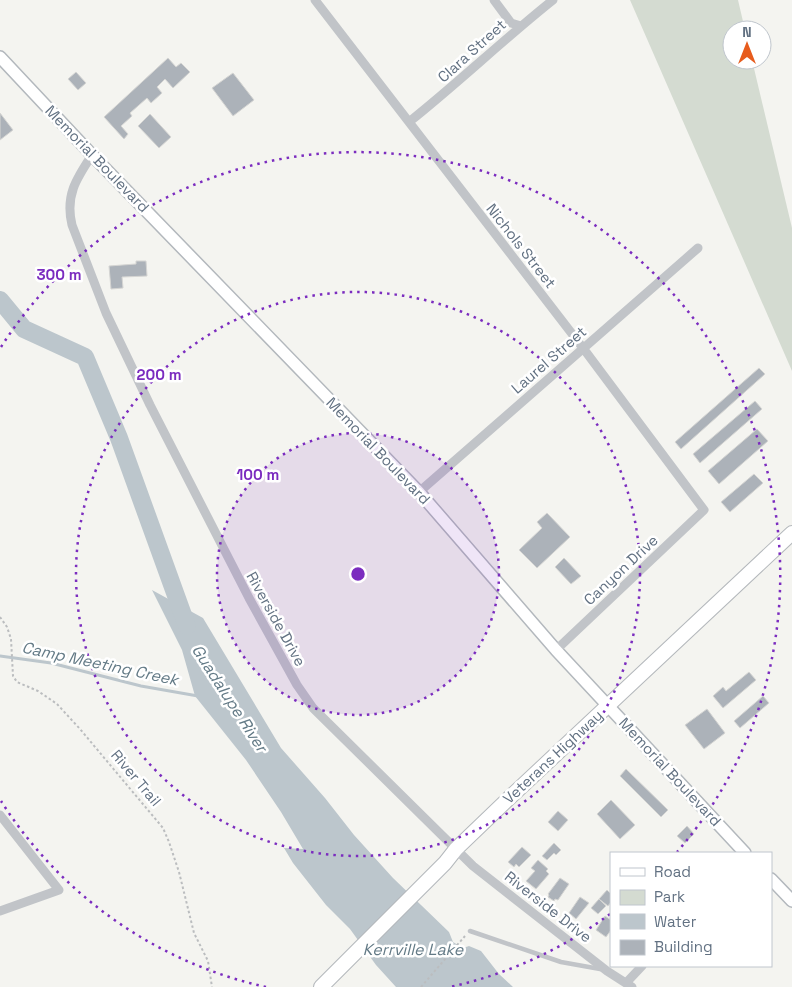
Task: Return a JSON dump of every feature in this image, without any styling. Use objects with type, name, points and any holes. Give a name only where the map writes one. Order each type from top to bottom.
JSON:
[{"type":"main road","name":"Memorial Boulevard","points":[[0,57],[92,155],[419,492],[556,650],[745,852]]},
{"type":"main road","name":"Veterans Highway","points":[[321,987],[456,850],[792,533]]},
{"type":"main road","points":[[772,880],[792,901]]},
{"type":"street","name":"Nichols Street","points":[[315,0],[583,348],[704,510]]},
{"type":"street","points":[[494,0],[511,24],[521,26]]},
{"type":"street","name":"Clara Street","points":[[409,122],[554,0]]},
{"type":"street","name":"Riverside Drive","points":[[92,155],[72,187],[69,212],[72,225],[106,313],[150,405],[249,598],[297,685],[313,708],[473,866],[629,985]]},
{"type":"street","name":"Laurel Street","points":[[419,492],[698,248]]},
{"type":"street","name":"Canyon Drive","points":[[556,650],[704,510]]},
{"type":"street","points":[[0,815],[59,890],[0,911]]},
{"type":"street","points":[[629,985],[641,967]]},
{"type":"lane","points":[[470,930],[561,962],[607,970]]},
{"type":"path","name":"River Trail","points":[[0,617],[7,627],[11,639],[12,676],[17,682],[38,691],[57,704],[163,828],[179,872],[194,933],[208,961],[212,987]]},
{"type":"path","points":[[421,987],[461,941]]},
{"type":"green space","points":[[630,0],[738,0],[743,20],[722,20],[722,70],[754,70],[792,228],[792,371]]},
{"type":"water","name":"Kerrville Lake","points":[[152,590],[203,618],[281,748],[325,798],[354,835],[393,878],[449,932],[453,942],[463,948],[469,946],[481,951],[499,974],[513,987],[396,987],[376,965],[350,929],[326,905],[293,863],[284,848],[303,849],[246,760],[195,696],[182,650]]},
{"type":"building","points":[[168,58],[176,67],[181,63],[190,72],[173,88],[165,79],[157,87],[162,93],[151,103],[147,98],[130,113],[132,116],[121,126],[128,134],[124,139],[104,117]]},
{"type":"building","points":[[76,72],[86,83],[78,90],[68,79]]},
{"type":"building","points":[[233,73],[254,100],[233,116],[212,88]]},
{"type":"building","points":[[0,113],[13,130],[0,140]]},
{"type":"building","points":[[150,114],[171,137],[159,148],[138,126]]},
{"type":"building","points":[[136,261],[146,261],[147,276],[122,277],[123,288],[111,289],[109,266],[136,264]]},
{"type":"building","points":[[759,368],[765,374],[681,449],[675,442]]},
{"type":"building","points":[[755,401],[762,409],[700,463],[693,454]]},
{"type":"building","points":[[757,429],[768,441],[719,484],[708,471]]},
{"type":"building","points":[[754,474],[763,483],[730,512],[721,502]]},
{"type":"building","points":[[547,513],[570,537],[537,568],[519,550],[542,528],[537,522]]},
{"type":"building","points":[[564,558],[581,576],[571,584],[555,567]]},
{"type":"building","points":[[749,672],[756,680],[723,708],[713,696],[723,687],[726,691]]},
{"type":"building","points":[[763,696],[769,703],[740,728],[734,721]]},
{"type":"building","points":[[707,709],[725,733],[704,749],[685,725]]},
{"type":"building","points":[[626,769],[668,810],[661,817],[620,776]]},
{"type":"building","points":[[611,800],[635,825],[620,839],[597,814]]},
{"type":"building","points":[[558,811],[568,820],[558,831],[548,822]]},
{"type":"building","points":[[687,826],[694,834],[685,843],[677,836]]},
{"type":"building","points":[[554,843],[561,850],[556,855],[554,853],[547,860],[542,856]]},
{"type":"building","points":[[522,847],[531,855],[519,867],[516,864],[514,867],[508,862]]},
{"type":"building","points":[[538,860],[548,869],[546,871],[549,874],[536,889],[526,881],[535,871],[531,868]]},
{"type":"building","points":[[560,878],[569,884],[558,900],[555,899],[554,901],[548,897],[548,894]]},
{"type":"building","points":[[607,890],[610,893],[610,903],[608,906],[599,899]]},
{"type":"building","points":[[580,897],[589,903],[576,919],[569,913]]},
{"type":"building","points":[[599,899],[606,906],[598,914],[591,908]]},
{"type":"building","points":[[605,916],[610,919],[610,931],[606,937],[596,930]]},
{"type":"waterway","name":"Guadalupe River","points":[[0,300],[24,329],[85,357],[119,438],[187,626]]},
{"type":"waterway","name":"Camp Meeting Creek","points":[[0,656],[51,663],[141,686],[198,696]]}]
